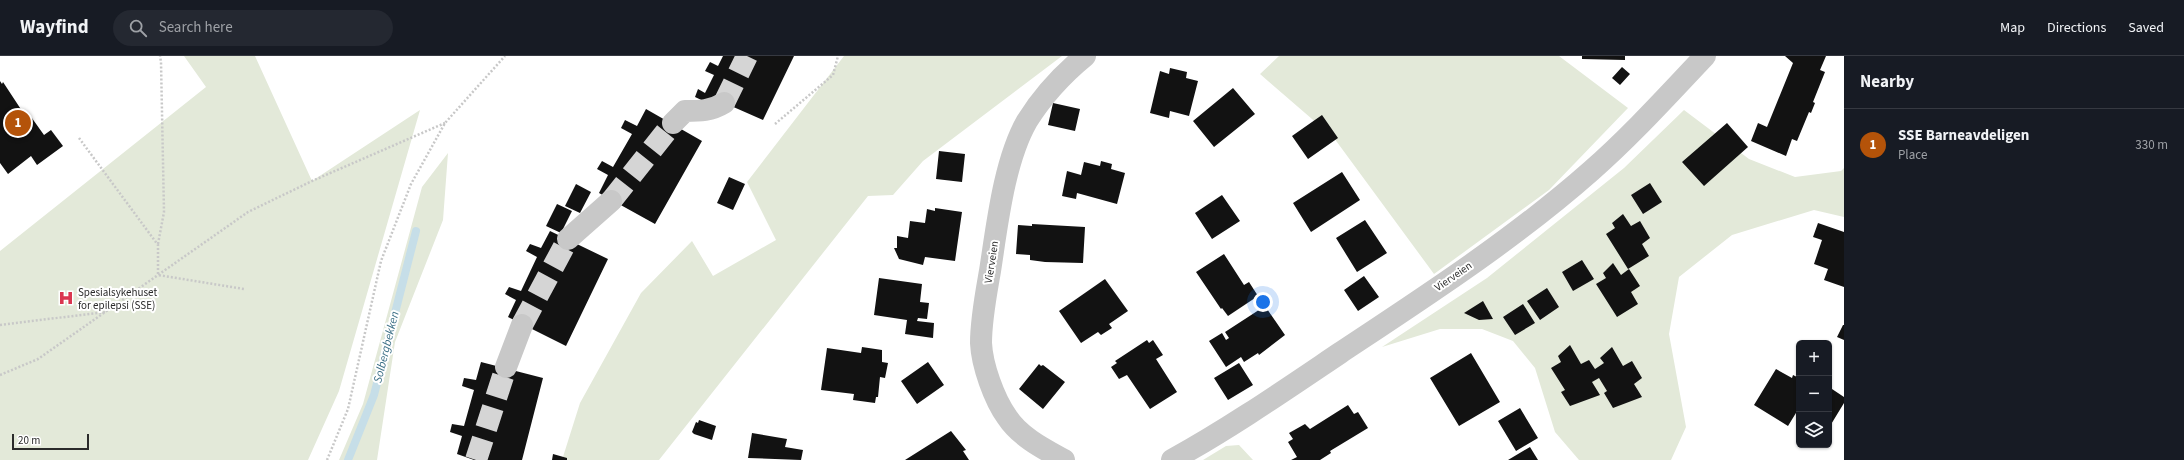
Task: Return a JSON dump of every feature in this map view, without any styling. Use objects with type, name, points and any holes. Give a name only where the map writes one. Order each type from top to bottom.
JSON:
[{"type":"street","name":"Vierveien","points":[[1064,460],[1034,444],[1007,417],[989,381],[981,344],[984,311],[998,219],[1016,147],[1026,122],[1042,100],[1085,56]]},
{"type":"street","name":"Vierveien","points":[[1172,460],[1228,428],[1427,295],[1503,241],[1591,171],[1648,117],[1705,56]]},
{"type":"street","points":[[673,123],[685,111],[703,111],[715,108],[724,103]]},
{"type":"street","points":[[568,239],[611,201]]},
{"type":"street","points":[[506,367],[522,325]]},
{"type":"path","points":[[158,275],[158,245],[164,212],[160,56]]},
{"type":"path","points":[[327,460],[348,409],[382,261],[411,184],[445,123],[505,56]]},
{"type":"path","points":[[775,124],[833,75],[838,56]]},
{"type":"path","points":[[0,375],[38,359],[248,212],[312,181],[445,123]]},
{"type":"path","points":[[79,138],[158,245]]},
{"type":"path","points":[[158,275],[244,289]]},
{"type":"path","points":[[0,325],[105,312]]},
{"type":"green space","points":[[184,56],[255,56],[312,181],[420,110],[339,391],[308,460],[0,460],[0,251],[206,87]]},
{"type":"green space","points":[[844,56],[1062,56],[923,161],[893,195],[868,196],[659,460],[562,460],[580,403],[641,293],[692,241],[713,276],[776,240],[747,182]]},
{"type":"green space","points":[[1279,56],[1559,56],[1628,108],[1549,190],[1434,274],[1334,138],[1260,74]]},
{"type":"green space","points":[[1684,110],[1749,159],[1795,177],[1841,171],[1844,168],[1844,217],[1814,210],[1732,235],[1679,277],[1669,334],[1686,427],[1671,460],[1579,460],[1555,432],[1535,368],[1513,341],[1482,329],[1440,329],[1382,347],[1487,278],[1624,168]]},
{"type":"green space","points":[[448,153],[443,220],[395,342],[377,460],[339,460],[363,404],[422,187]]},
{"type":"green space","points":[[1239,445],[1253,460],[1203,460],[1226,446]]},
{"type":"building","points":[[723,56],[794,56],[763,120],[713,98],[710,104],[695,97],[698,89],[705,93],[714,75],[705,71],[710,62],[718,66]]},
{"type":"building","points":[[1582,56],[1625,56],[1625,60],[1582,59]]},
{"type":"building","points":[[1785,56],[1826,56],[1820,70],[1825,72],[1813,102],[1815,103],[1811,113],[1809,112],[1797,141],[1792,139],[1786,156],[1751,141],[1758,123],[1767,127],[1793,63]]},
{"type":"building","points":[[1622,67],[1630,74],[1620,85],[1612,78]]},
{"type":"building","points":[[1170,68],[1187,72],[1186,78],[1198,81],[1189,116],[1170,111],[1169,118],[1150,113],[1160,71],[1169,74]]},
{"type":"building","points":[[0,81],[2,84],[3,82],[26,117],[29,114],[44,135],[51,130],[63,146],[37,165],[31,156],[8,174],[0,163]]},
{"type":"building","points":[[1233,88],[1255,114],[1214,147],[1193,121]]},
{"type":"building","points":[[1053,103],[1080,109],[1075,131],[1048,125]]},
{"type":"building","points":[[646,109],[702,141],[655,224],[599,193],[608,175],[597,169],[602,161],[613,167],[632,134],[621,128],[625,120],[637,126]]},
{"type":"building","points":[[1322,115],[1338,138],[1308,159],[1292,136]]},
{"type":"building","points":[[1727,123],[1748,147],[1704,186],[1682,162]]},
{"type":"building","points":[[939,151],[965,154],[962,182],[936,179]]},
{"type":"building","points":[[1101,161],[1112,164],[1111,169],[1125,173],[1117,204],[1077,193],[1076,199],[1062,196],[1067,171],[1081,175],[1084,162],[1100,166]]},
{"type":"building","points":[[1342,172],[1360,200],[1311,232],[1293,203]]},
{"type":"building","points":[[729,177],[745,184],[733,210],[717,203]]},
{"type":"building","points":[[1650,183],[1662,202],[1643,214],[1631,195]]},
{"type":"building","points":[[576,184],[591,192],[580,213],[565,206]]},
{"type":"building","points":[[1222,195],[1240,221],[1212,239],[1195,213]]},
{"type":"building","points":[[557,204],[572,211],[561,233],[546,226]]},
{"type":"building","points":[[935,208],[962,212],[955,261],[925,257],[923,265],[899,259],[894,248],[897,248],[897,236],[908,238],[910,221],[925,223],[927,209],[935,211]]},
{"type":"building","points":[[1623,214],[1631,226],[1640,221],[1650,238],[1642,244],[1649,256],[1628,269],[1606,234],[1615,228],[1612,223]]},
{"type":"building","points":[[1365,220],[1387,253],[1357,272],[1336,238]]},
{"type":"building","points":[[1818,223],[1844,232],[1844,287],[1824,280],[1828,269],[1814,264],[1822,240],[1813,237]]},
{"type":"building","points":[[1032,224],[1085,227],[1083,263],[1030,260],[1030,255],[1016,254],[1018,225],[1032,226]]},
{"type":"building","points":[[550,231],[608,259],[566,346],[508,317],[516,300],[505,294],[509,287],[521,291],[537,257],[526,251],[530,244],[541,248]]},
{"type":"building","points":[[1224,254],[1244,285],[1249,282],[1258,296],[1228,316],[1222,308],[1221,309],[1196,272]]},
{"type":"building","points":[[1582,260],[1594,279],[1573,291],[1562,272]]},
{"type":"building","points":[[1613,263],[1621,275],[1629,269],[1640,286],[1631,292],[1638,304],[1617,317],[1596,284],[1606,278],[1603,273]]},
{"type":"building","points":[[1364,276],[1379,297],[1358,311],[1344,290]]},
{"type":"building","points":[[879,278],[922,284],[920,302],[929,303],[927,319],[918,318],[917,321],[934,323],[933,338],[905,334],[907,320],[874,315]]},
{"type":"building","points":[[1105,279],[1128,311],[1109,324],[1112,328],[1101,335],[1098,332],[1081,343],[1059,311]]},
{"type":"building","points":[[1547,288],[1559,307],[1540,320],[1527,301]]},
{"type":"building","points":[[1483,301],[1493,319],[1479,320],[1464,313]]},
{"type":"building","points":[[1523,304],[1535,323],[1515,335],[1503,317]]},
{"type":"building","points":[[1265,306],[1285,335],[1259,355],[1258,353],[1244,362],[1241,357],[1226,367],[1209,341],[1222,333],[1226,340],[1229,338],[1225,332]]},
{"type":"building","points":[[1844,325],[1844,340],[1837,337]]},
{"type":"building","points":[[1147,340],[1149,343],[1153,340],[1163,355],[1156,359],[1177,392],[1150,409],[1127,375],[1119,379],[1111,367],[1117,363],[1115,361]]},
{"type":"building","points":[[1570,345],[1581,364],[1589,360],[1595,369],[1604,363],[1600,358],[1612,347],[1623,366],[1632,361],[1642,378],[1634,384],[1642,397],[1613,408],[1604,393],[1607,391],[1599,378],[1592,382],[1600,395],[1570,406],[1561,392],[1565,390],[1551,368],[1561,362],[1558,356]]},
{"type":"building","points":[[862,347],[882,350],[882,362],[888,363],[885,378],[880,377],[878,397],[876,397],[875,403],[853,400],[854,394],[821,390],[827,348],[861,353]]},
{"type":"building","points":[[1471,353],[1500,402],[1459,426],[1430,378]]},
{"type":"building","points":[[481,362],[543,378],[522,460],[474,460],[457,454],[462,436],[450,432],[452,424],[464,426],[474,390],[462,386],[464,378],[476,380]]},
{"type":"building","points":[[928,362],[944,385],[917,404],[901,381]]},
{"type":"building","points":[[1239,363],[1253,385],[1228,400],[1214,378]]},
{"type":"building","points":[[1039,364],[1041,366],[1043,365],[1065,382],[1043,409],[1019,389]]},
{"type":"building","points":[[1776,369],[1792,378],[1793,375],[1796,376],[1796,413],[1788,426],[1754,405]]},
{"type":"building","points":[[1832,389],[1844,397],[1844,403],[1832,423]]},
{"type":"building","points":[[1348,405],[1354,414],[1358,412],[1368,428],[1330,451],[1331,453],[1320,460],[1291,460],[1297,457],[1288,442],[1293,439],[1289,433],[1305,424],[1310,429]]},
{"type":"building","points":[[1520,408],[1538,438],[1516,451],[1498,421]]},
{"type":"building","points":[[699,420],[716,426],[712,440],[692,432],[696,422],[698,423]]},
{"type":"building","points":[[951,431],[966,450],[963,451],[969,460],[905,460]]},
{"type":"building","points":[[752,433],[787,439],[785,447],[803,450],[801,460],[748,458]]},
{"type":"building","points":[[1530,447],[1538,460],[1508,460]]},
{"type":"building","points":[[553,454],[567,458],[567,460],[552,460]]},
{"type":"waterway","name":"Solbergbekken","points":[[348,460],[374,395],[416,231]]},
{"type":"tunnel","points":[[724,103],[747,56]]},
{"type":"tunnel","points":[[611,201],[673,123]]},
{"type":"tunnel","points":[[522,325],[568,239]]},
{"type":"tunnel","points":[[476,460],[506,367]]},
{"type":"place","name":"SSE Barneavdeligen","points":[[18,123]]},
{"type":"place","name":"Spesialsykehuset for epilepsi (SSE)","points":[[66,298]]}]
